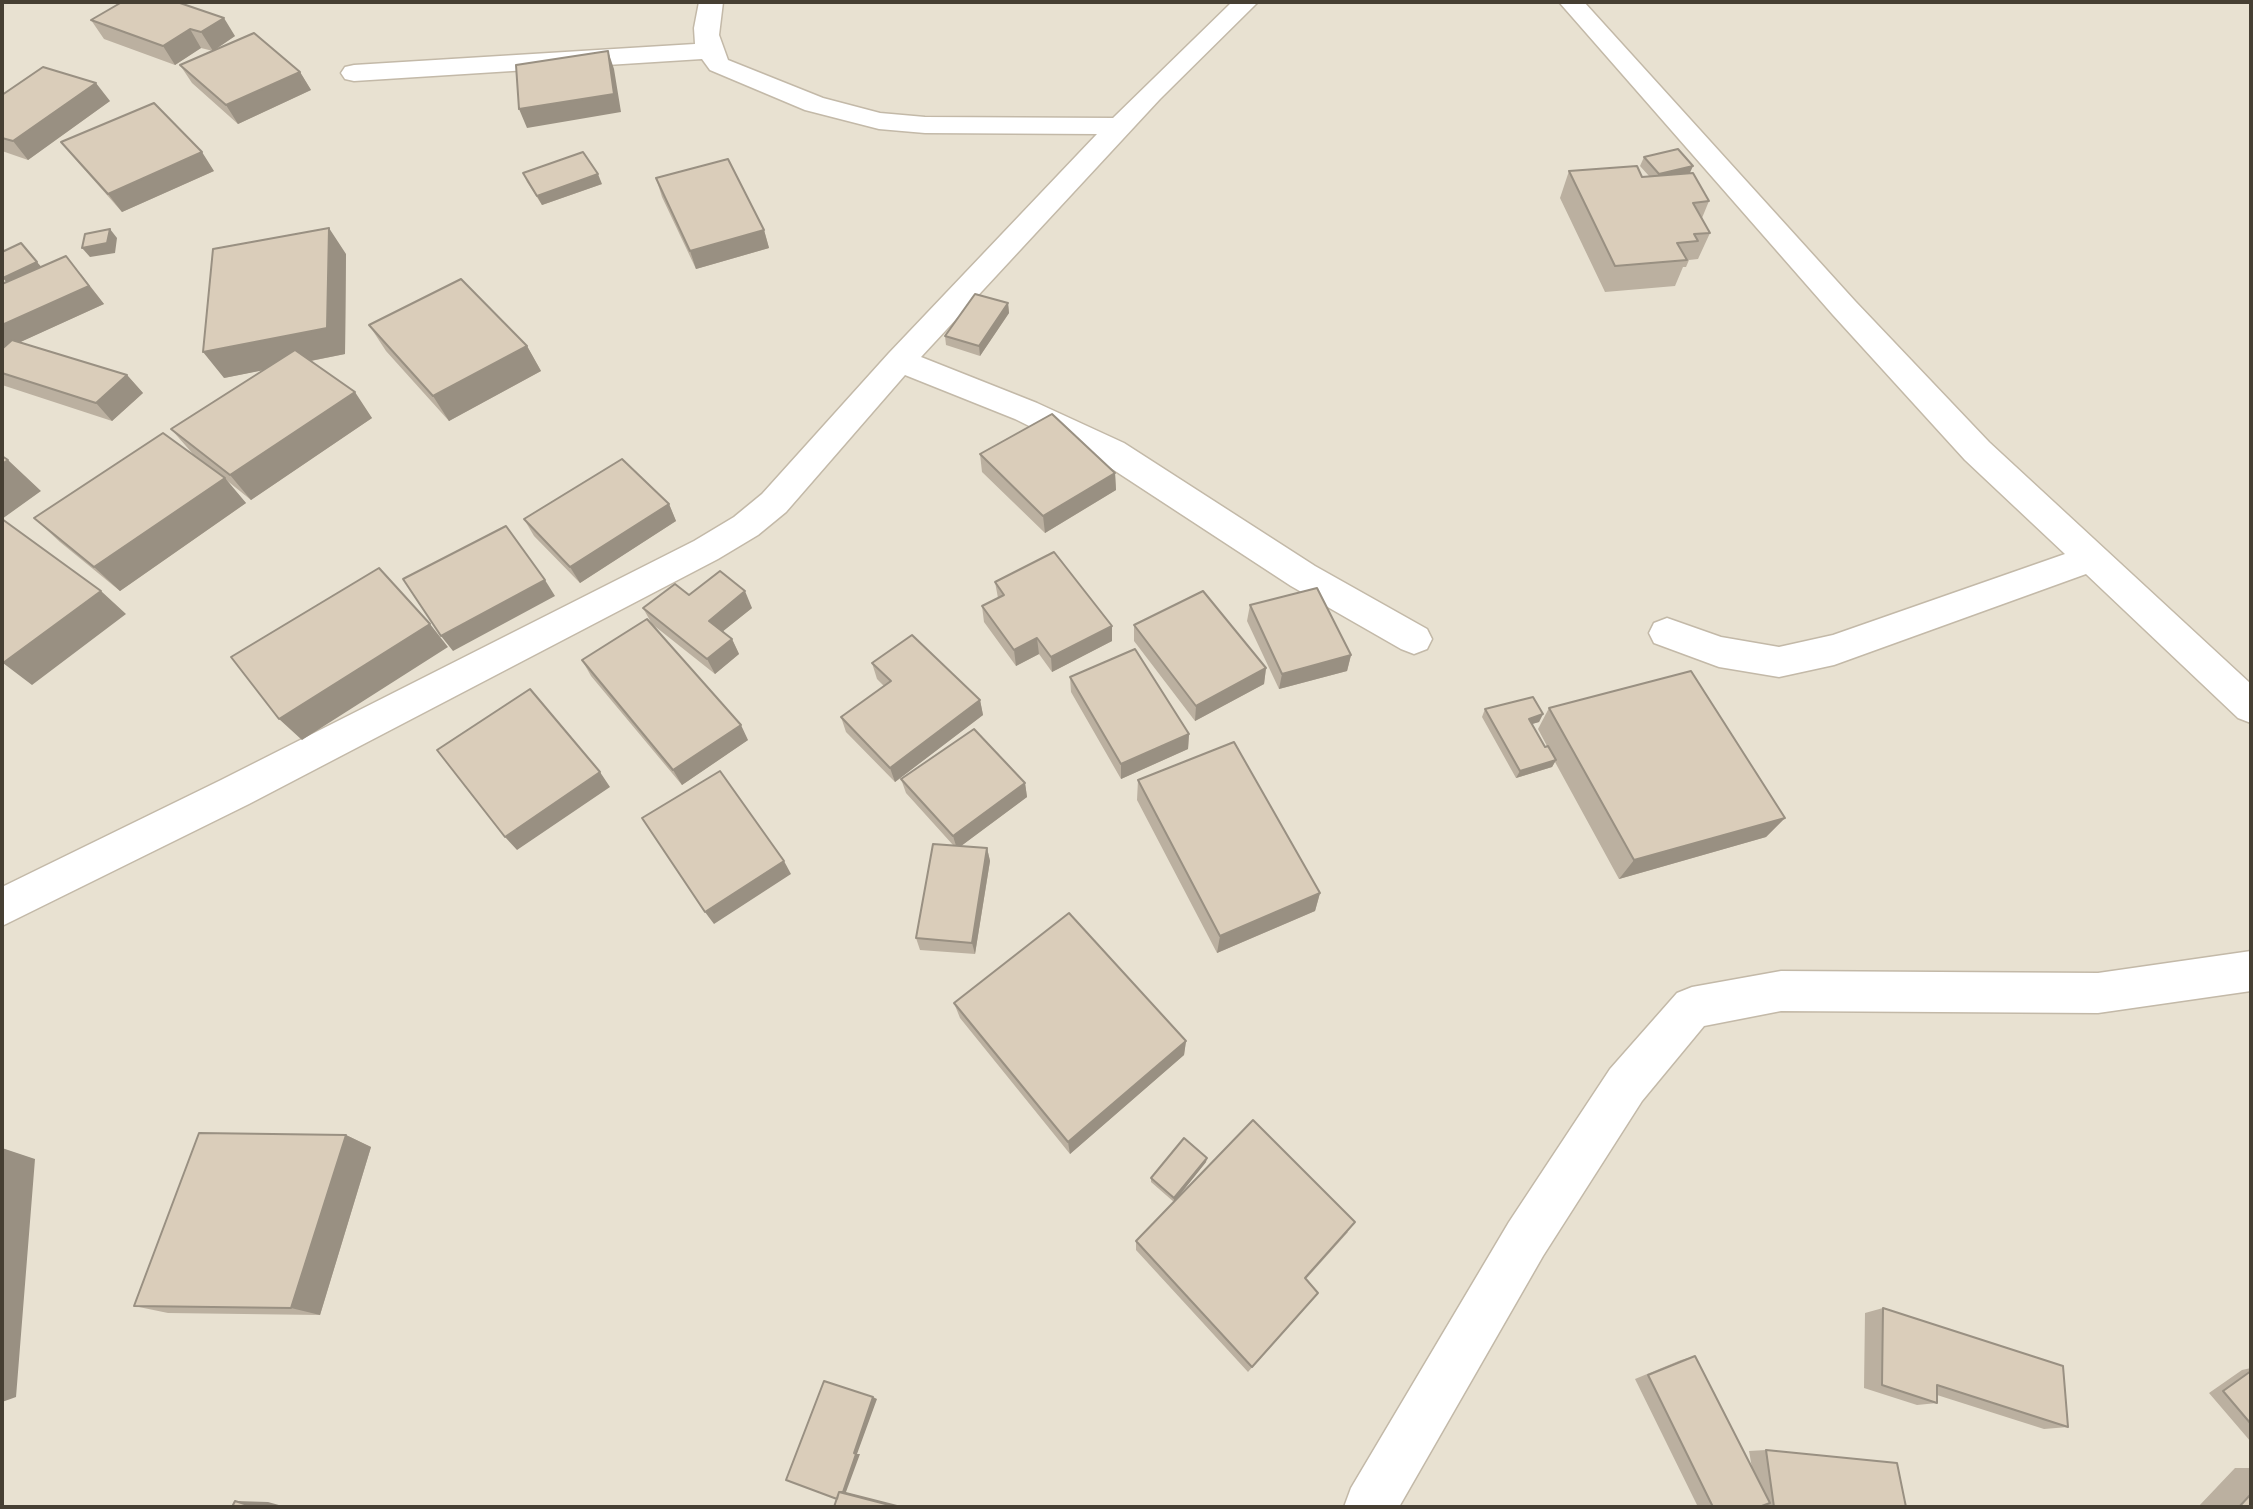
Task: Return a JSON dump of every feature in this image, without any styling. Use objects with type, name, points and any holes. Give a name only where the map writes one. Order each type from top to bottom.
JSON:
[{"type":"street","points":[[711,2],[704,34],[709,51],[719,65],[814,104],[879,121],[925,125],[1121,125]]},
{"type":"street","points":[[2,907],[247,786],[716,544],[746,526],[774,503],[900,361],[1121,125],[1246,2]]},
{"type":"street","points":[[1571,2],[1872,339],[1977,451],[2251,707]]},
{"type":"street","points":[[354,72],[709,51]]},
{"type":"street","points":[[900,361],[1026,411],[1112,452],[1303,576],[1414,639]]},
{"type":"street","points":[[1667,633],[1719,652],[1779,662],[1834,650],[2091,559]]},
{"type":"street","points":[[1370,1507],[1526,1239],[1626,1085],[1692,1008],[1781,991],[2098,993],[2251,971]]},
{"type":"shaded area","points":[[2,2],[2251,2],[2251,1507],[2,1507]]},
{"type":"building","points":[[122,2],[177,2],[224,18],[201,32],[190,29],[163,46],[91,20]]},
{"type":"building","points":[[254,33],[300,72],[226,105],[180,65]]},
{"type":"building","points":[[608,51],[614,94],[519,109],[516,65]]},
{"type":"building","points":[[43,67],[96,83],[13,141],[2,138],[2,95]]},
{"type":"building","points":[[154,103],[202,152],[108,194],[61,142]]},
{"type":"building","points":[[1678,149],[1693,166],[1659,174],[1644,157]]},
{"type":"building","points":[[583,152],[598,174],[537,196],[523,173]]},
{"type":"building","points":[[728,159],[764,230],[690,251],[656,178]]},
{"type":"building","points":[[1637,166],[1642,177],[1693,173],[1709,201],[1693,203],[1710,233],[1694,234],[1698,241],[1677,243],[1687,260],[1615,266],[1569,171]]},
{"type":"building","points":[[329,228],[327,328],[203,352],[213,249]]},
{"type":"building","points":[[110,229],[107,243],[82,248],[85,234]]},
{"type":"building","points":[[21,243],[37,262],[3,278],[2,252]]},
{"type":"building","points":[[66,256],[89,286],[2,325],[2,284]]},
{"type":"building","points":[[461,279],[527,346],[433,396],[369,325]]},
{"type":"building","points":[[975,294],[1008,303],[979,346],[945,336]]},
{"type":"building","points":[[12,340],[127,375],[96,403],[2,373],[2,349]]},
{"type":"building","points":[[295,350],[355,392],[230,475],[171,429]]},
{"type":"building","points":[[1052,414],[1115,473],[1043,516],[980,454]]},
{"type":"building","points":[[163,433],[225,478],[94,567],[34,518]]},
{"type":"building","points":[[622,459],[669,504],[570,567],[524,519]]},
{"type":"building","points":[[2,519],[101,591],[3,663],[2,662]]},
{"type":"building","points":[[506,526],[545,580],[441,636],[403,579]]},
{"type":"building","points":[[1054,552],[1112,626],[1051,657],[1037,638],[1014,650],[982,606],[1004,595],[995,582]]},
{"type":"building","points":[[379,568],[430,624],[279,719],[231,657]]},
{"type":"building","points":[[720,571],[745,591],[709,621],[732,639],[707,659],[643,608],[675,584],[689,595]]},
{"type":"building","points":[[1317,588],[1351,655],[1282,674],[1250,605]]},
{"type":"building","points":[[1203,591],[1266,668],[1196,706],[1134,625]]},
{"type":"building","points":[[647,619],[741,725],[673,770],[582,660]]},
{"type":"building","points":[[912,635],[980,700],[890,768],[841,717],[891,681],[872,663]]},
{"type":"building","points":[[1135,649],[1189,734],[1121,764],[1070,677]]},
{"type":"building","points":[[1691,671],[1785,818],[1634,860],[1549,708]]},
{"type":"building","points":[[530,689],[600,772],[505,837],[437,750]]},
{"type":"building","points":[[1533,697],[1543,714],[1529,719],[1556,760],[1520,771],[1485,709]]},
{"type":"building","points":[[974,729],[1025,783],[953,836],[901,779]]},
{"type":"building","points":[[1234,742],[1320,893],[1220,936],[1138,780]]},
{"type":"building","points":[[720,771],[784,861],[705,912],[642,818]]},
{"type":"building","points":[[933,844],[987,848],[972,943],[916,938]]},
{"type":"building","points":[[1069,913],[1186,1041],[1068,1142],[954,1003]]},
{"type":"building","points":[[1253,1120],[1355,1222],[1305,1278],[1318,1293],[1252,1367],[1136,1241]]},
{"type":"building","points":[[199,1133],[346,1135],[291,1308],[134,1306]]},
{"type":"building","points":[[1184,1138],[1207,1158],[1174,1198],[1151,1178]]},
{"type":"building","points":[[1883,1308],[2063,1366],[2068,1427],[1937,1385],[1937,1403],[1882,1385]]},
{"type":"building","points":[[1695,1356],[1770,1503],[1759,1507],[1713,1507],[1648,1375]]},
{"type":"building","points":[[2251,1371],[2251,1424],[2223,1391]]},
{"type":"building","points":[[824,1381],[873,1397],[843,1492],[839,1492],[837,1499],[786,1480]]},
{"type":"building","points":[[1766,1450],[1897,1463],[1906,1507],[1774,1507]]},
{"type":"building","points":[[839,1492],[897,1507],[834,1507]]},
{"type":"building","points":[[2251,1494],[2251,1507],[2239,1507]]},
{"type":"building","points":[[235,1501],[254,1507],[232,1507]]}]
